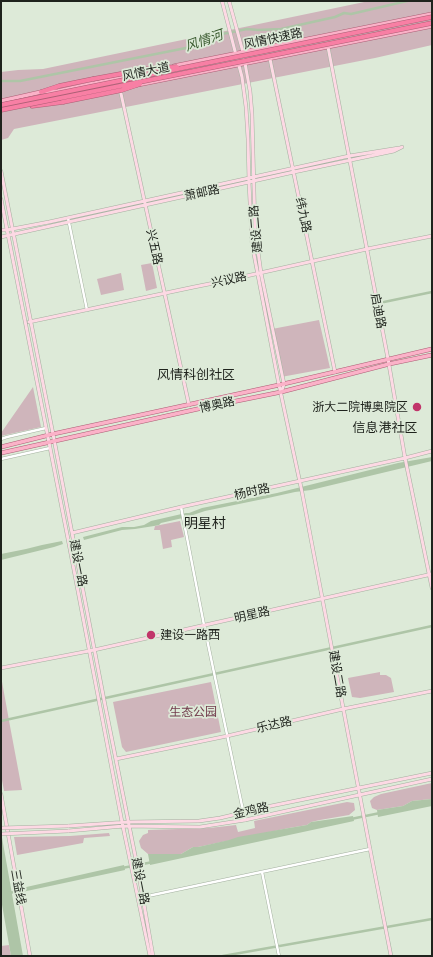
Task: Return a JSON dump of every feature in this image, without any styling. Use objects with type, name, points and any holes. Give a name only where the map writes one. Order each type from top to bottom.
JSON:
[{"type":"highway","name":"风情快速路","points":[[1,105],[432,17]]},
{"type":"highway","name":"风情快速路","points":[[1,111],[156,78],[432,23]]},
{"type":"highway","points":[[41,92],[59,86],[153,68],[191,66]]},
{"type":"highway","points":[[32,106],[63,102],[122,90],[156,78]]},
{"type":"main road","name":"建设二路","points":[[222,1],[242,77],[248,139],[251,236],[282,384]]},
{"type":"main road","name":"建设二路","points":[[230,1],[243,52],[250,91],[255,230],[260,274]]},
{"type":"main road","name":"风情大道","points":[[1,100],[41,92],[58,91],[432,14]]},
{"type":"main road","name":"风情大道","points":[[1,111],[120,89],[432,26]]},
{"type":"main road","name":"启迪路","points":[[328,47],[406,459],[431,574],[432,588]]},
{"type":"main road","name":"纬九路","points":[[270,59],[335,372]]},
{"type":"main road","name":"兴五路","points":[[120,89],[189,405]]},
{"type":"main road","name":"萧邮路","points":[[1,237],[144,204],[249,182],[253,179],[402,147]]},
{"type":"main road","name":"建设一路","points":[[1,171],[55,441],[94,650],[138,870],[153,956]]},
{"type":"main road","points":[[1,230],[144,204],[249,178],[253,179]]},
{"type":"main road","name":"建设一路","points":[[1,199],[122,822],[150,956]]},
{"type":"main road","name":"兴议路","points":[[26,323],[432,236]]},
{"type":"main road","name":"博奥路","points":[[1,447],[432,349]]},
{"type":"main road","name":"博奥路","points":[[1,453],[281,392],[389,364],[432,355]]},
{"type":"main road","points":[[281,392],[282,384]]},
{"type":"main road","name":"建设二路","points":[[281,392],[302,492],[391,956]]},
{"type":"main road","name":"杨时路","points":[[72,533],[181,507],[406,459],[432,451]]},
{"type":"main road","name":"明星路","points":[[1,668],[94,650],[431,574]]},
{"type":"main road","name":"乐达路","points":[[116,759],[432,691]]},
{"type":"main road","name":"金鸡路","points":[[1,828],[68,826],[122,822],[199,821],[220,818],[432,773]]},
{"type":"main road","name":"金鸡路","points":[[1,834],[68,831],[124,826],[200,826],[245,820],[432,779]]},
{"type":"main road","name":"三益线","points":[[1,794],[30,956]]},
{"type":"street","points":[[68,218],[88,310]]},
{"type":"street","points":[[1,439],[46,428]]},
{"type":"street","points":[[1,459],[50,448]]},
{"type":"street","points":[[181,507],[245,820]]},
{"type":"street","points":[[143,897],[370,849]]},
{"type":"street","points":[[262,872],[279,956]]},
{"type":"green space","points":[[369,1],[432,1],[432,45],[375,58],[14,129],[8,138],[1,140],[1,72],[43,69]]},
{"type":"green space","points":[[152,263],[157,288],[146,291],[141,265]]},
{"type":"green space","points":[[121,273],[124,290],[101,295],[97,279]]},
{"type":"green space","points":[[319,320],[330,368],[281,377],[272,329]]},
{"type":"green space","points":[[33,387],[41,427],[1,436],[1,433]]},
{"type":"green space","points":[[180,521],[184,537],[171,540],[172,547],[163,549],[160,530],[154,530],[155,526]]},
{"type":"green space","points":[[380,672],[380,675],[386,675],[391,678],[394,692],[360,698],[352,697],[348,678]]},
{"type":"green space","points":[[1,676],[22,790],[4,791],[1,775]]},
{"type":"green space","name":"生态公园","points":[[211,682],[221,732],[126,752],[122,747],[113,702]]},
{"type":"green space","points":[[432,783],[432,799],[412,801],[403,806],[377,810],[372,808],[370,801],[374,797],[381,794]]},
{"type":"green space","points":[[347,802],[354,803],[355,810],[349,815],[311,822],[307,825],[193,847],[181,854],[148,854],[141,848],[139,841],[143,835],[148,833],[148,830],[209,828],[236,825],[238,832],[255,828],[254,821]]},
{"type":"green space","points":[[109,833],[110,836],[84,838],[83,843],[17,855],[14,837],[70,836]]},
{"type":"green space","points":[[9,945],[11,956],[1,956],[1,946]]},
{"type":"shaded area","points":[[432,457],[432,461],[311,490],[205,511],[161,523],[159,525],[122,530],[84,540],[83,537],[122,527],[144,525],[151,521],[189,513],[202,508],[277,493],[398,463]]},
{"type":"shaded area","points":[[62,541],[63,544],[54,547],[1,560],[1,554]]},
{"type":"shaded area","points":[[432,799],[432,806],[378,817],[377,810],[403,806],[412,801]]},
{"type":"shaded area","points":[[353,816],[354,821],[150,865],[148,854],[181,854],[193,847],[238,837],[307,825],[311,822]]},
{"type":"shaded area","points":[[1,832],[23,956],[11,956],[1,899]]},
{"type":"shaded area","points":[[124,865],[125,870],[22,892],[22,888]]},
{"type":"waterway","name":"风情河","points":[[1,81],[20,81],[196,46],[222,34],[247,29],[281,29],[335,17],[344,13],[351,14],[407,1]]},
{"type":"waterway","points":[[384,302],[432,292]]},
{"type":"waterway","points":[[1,721],[432,626]]},
{"type":"waterway","points":[[351,819],[380,813]]},
{"type":"waterway","points":[[122,868],[153,862]]},
{"type":"waterway","points":[[9,893],[24,890]]},
{"type":"waterway","points":[[223,956],[432,919]]},
{"type":"place","name":"浙大二院博奥院区","points":[[417,407]]},
{"type":"place","name":"建设一路西","points":[[151,635]]},
{"type":"district","name":"风情科创社区","points":[[196,375]]},
{"type":"district","name":"信息港社区","points":[[385,428]]},
{"type":"district","name":"明星村","points":[[205,524]]}]
